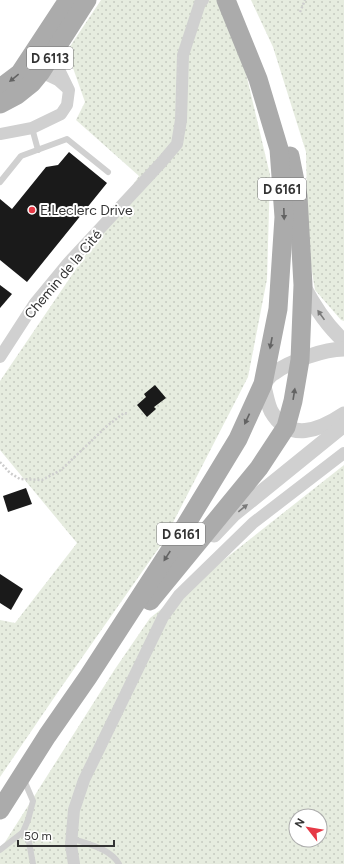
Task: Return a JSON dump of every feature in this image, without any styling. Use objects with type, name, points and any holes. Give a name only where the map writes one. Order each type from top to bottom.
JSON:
[{"type":"main road","name":"D 6113","points":[[0,104],[17,95],[32,83],[40,61],[69,0]]},
{"type":"main road","name":"D 6113","points":[[0,88],[20,73],[40,61],[87,0]]},
{"type":"main road","name":"D 6161","points":[[88,677],[259,468],[286,427],[293,401],[300,360],[303,284],[298,196],[286,132],[271,76],[230,1]]},
{"type":"main road","name":"D 6161","points":[[0,810],[47,736],[88,677],[174,546],[238,439],[263,384],[278,309],[284,225],[279,148],[258,79],[230,1]]},
{"type":"street","name":"Chemin de la Cité","points":[[0,357],[5,347],[35,303],[54,280],[161,163],[176,144],[181,120],[183,56],[202,0]]},
{"type":"street","points":[[40,61],[69,90]]},
{"type":"street","points":[[0,134],[32,128],[61,114],[67,105],[69,90],[55,65],[40,61]]},
{"type":"street","points":[[303,284],[312,302],[331,329],[344,341]]},
{"type":"street","points":[[344,349],[336,349],[300,360],[273,373],[263,384],[271,410],[280,423],[286,427],[301,432],[316,429],[344,414]]},
{"type":"street","points":[[156,594],[233,515],[344,425]]},
{"type":"street","points":[[74,864],[71,838],[74,810],[84,780],[163,617],[178,595],[253,523],[344,452]]},
{"type":"lane","points":[[32,128],[38,150]]},
{"type":"lane","points":[[0,182],[22,156],[67,139],[108,172]]},
{"type":"lane","points":[[0,850],[23,832],[28,820],[33,801],[22,776]]},
{"type":"lane","points":[[23,832],[29,842],[33,864]]},
{"type":"lane","points":[[71,838],[101,849],[115,858],[118,864]]},
{"type":"path","points":[[300,12],[305,0]]},
{"type":"path","points":[[0,462],[10,474],[20,479],[42,480],[61,470],[107,426],[124,413],[129,414]]},
{"type":"shaded area","points":[[101,0],[218,0],[244,65],[270,175],[267,279],[248,377],[163,542],[0,777],[0,620],[15,623],[77,543],[0,450],[0,381],[139,176],[76,120],[85,102],[67,51]]},
{"type":"shaded area","points":[[251,0],[344,0],[344,321],[341,320],[315,290],[308,247],[306,152],[273,47]]},
{"type":"shaded area","points":[[344,465],[344,864],[0,864],[0,850],[115,669],[150,618]]},
{"type":"building","points":[[69,152],[107,183],[27,282],[0,260],[0,199],[12,209],[46,167],[58,165]]},
{"type":"building","points":[[0,285],[12,294],[0,308]]},
{"type":"building","points":[[155,385],[166,398],[154,407],[156,409],[147,417],[137,405],[146,397],[144,394]]},
{"type":"building","points":[[26,488],[32,504],[8,512],[3,496]]},
{"type":"building","points":[[0,574],[23,589],[11,610],[0,603]]},
{"type":"place","name":"E.Leclerc Drive","points":[[32,210]]}]
